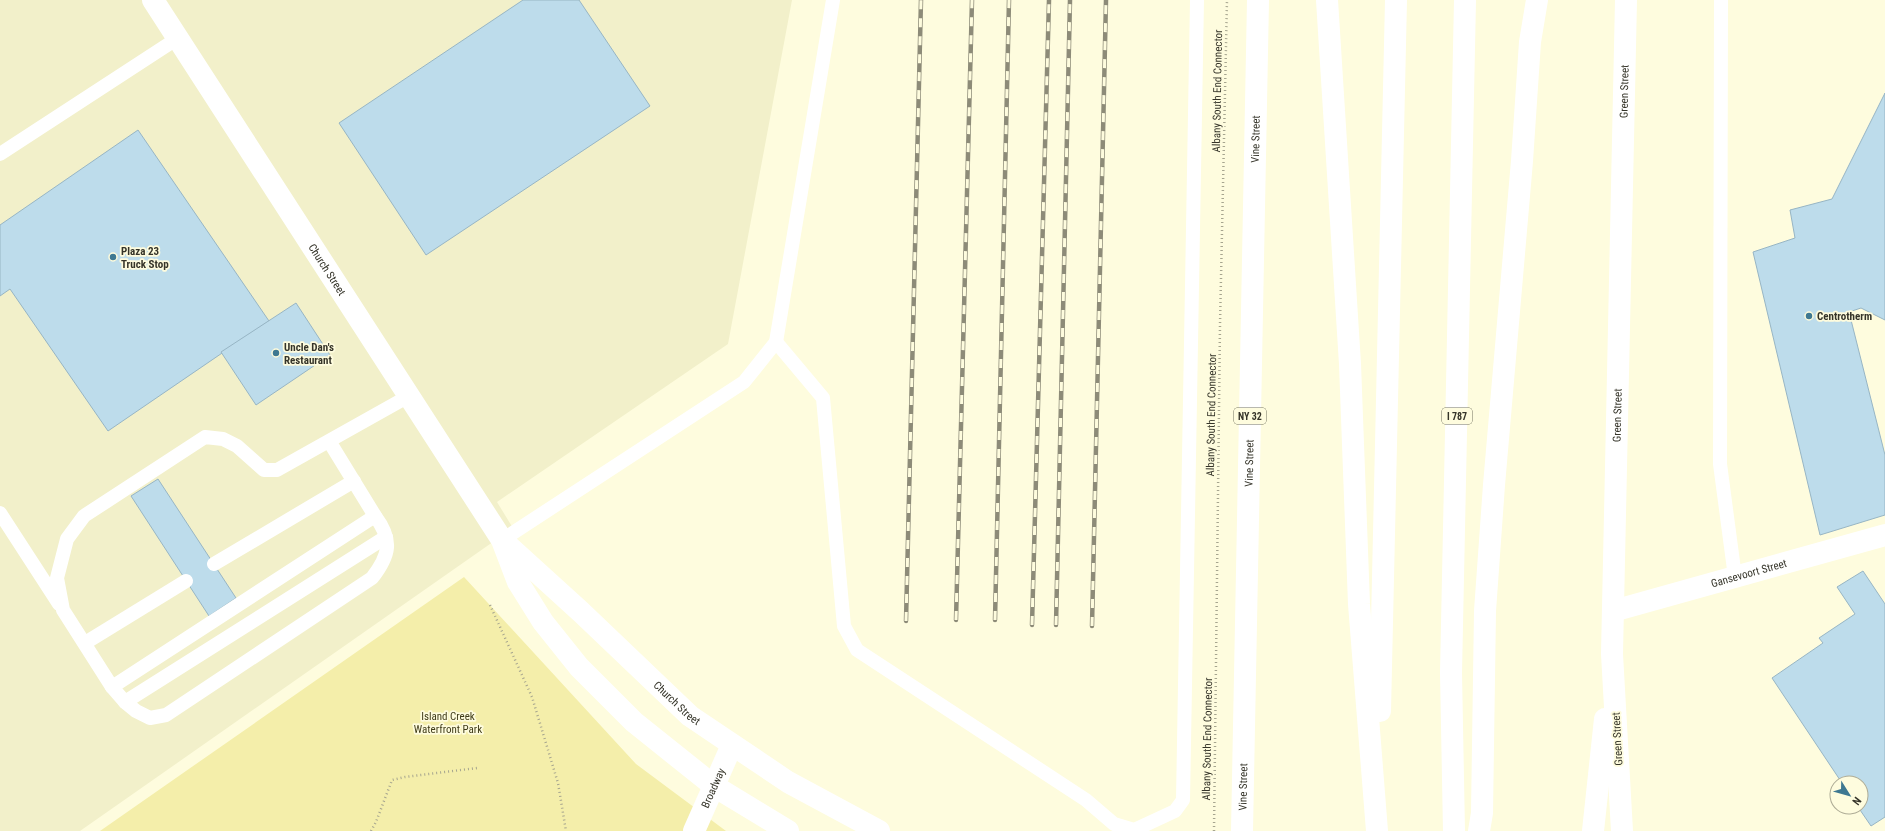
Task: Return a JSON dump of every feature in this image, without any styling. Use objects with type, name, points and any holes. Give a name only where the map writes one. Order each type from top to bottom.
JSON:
[{"type":"main road","name":"Church Street","points":[[153,0],[502,540],[518,582],[543,622],[579,667],[634,722],[714,786],[788,831]]},
{"type":"main road","name":"Vine Street","points":[[1242,831],[1258,0]]},
{"type":"main road","points":[[1327,0],[1350,364],[1360,604],[1378,831]]},
{"type":"main road","points":[[1378,831],[1396,0]]},
{"type":"main road","name":"I 787","points":[[1454,831],[1451,673],[1465,0]]},
{"type":"main road","points":[[1479,831],[1482,813],[1485,611],[1494,485],[1522,161],[1530,42],[1537,0]]},
{"type":"main road","name":"Green Street","points":[[1622,831],[1612,654],[1626,0]]},
{"type":"main road","name":"Gansevoort Street","points":[[1613,611],[1885,535]]},
{"type":"main road","name":"Church Street","points":[[502,540],[581,612],[690,716],[788,782],[879,831]]},
{"type":"main road","points":[[1593,831],[1612,654]]},
{"type":"main road","name":"Broadway","points":[[694,831],[732,745]]},
{"type":"lane","points":[[502,540],[744,382],[776,342],[833,0]]},
{"type":"lane","points":[[776,342],[823,398],[844,626],[857,650],[1086,800],[1114,824],[1134,830],[1175,811],[1183,800],[1197,0]]},
{"type":"lane","points":[[1721,0],[1720,464],[1735,577]]},
{"type":"lane","points":[[0,154],[178,38]]},
{"type":"lane","points":[[63,610],[56,578],[67,538],[84,516],[205,437],[223,439],[237,446],[264,470],[277,470],[408,396]]},
{"type":"lane","points":[[0,513],[112,687],[125,702],[136,711],[150,718],[166,715],[372,578],[384,562],[388,544],[383,527],[374,516],[329,441]]},
{"type":"lane","points":[[214,564],[354,481]]},
{"type":"lane","points":[[112,687],[374,516]]},
{"type":"lane","points":[[125,702],[386,537]]},
{"type":"lane","points":[[85,643],[186,581]]},
{"type":"path","name":"Albany South End Connector","points":[[1214,831],[1220,325],[1227,0]]},
{"type":"path","points":[[490,605],[532,697],[558,783],[566,831]]},
{"type":"path","points":[[371,831],[392,780],[405,776],[477,768]]},
{"type":"shaded area","points":[[0,0],[792,0],[728,344],[497,502],[513,528],[80,831],[0,831]]},
{"type":"green space","name":"Island Creek Waterfront Park","points":[[464,577],[636,764],[726,831],[100,831]]},
{"type":"building","points":[[523,0],[579,0],[650,106],[426,255],[339,123]]},
{"type":"building","name":"Centrotherm","points":[[1885,93],[1885,320],[1861,308],[1849,312],[1885,455],[1885,515],[1820,535],[1753,252],[1795,238],[1790,210],[1832,199]]},
{"type":"building","name":"Plaza 23 Truck Stop","points":[[138,130],[269,321],[108,431],[10,289],[0,296],[0,225]]},
{"type":"building","name":"Uncle Dan's Restaurant","points":[[296,303],[330,355],[256,405],[221,352]]},
{"type":"building","points":[[158,479],[236,598],[209,616],[131,496]]},
{"type":"building","points":[[1863,571],[1885,604],[1885,817],[1871,826],[1863,815],[1869,815],[1869,775],[1837,775],[1772,678],[1823,643],[1819,638],[1855,614],[1837,587]]},
{"type":"railway","points":[[906,621],[921,0]]},
{"type":"railway","points":[[956,620],[972,0]]},
{"type":"railway","points":[[995,620],[1009,0]]},
{"type":"railway","points":[[1032,625],[1049,0]]},
{"type":"railway","points":[[1056,625],[1070,0]]},
{"type":"railway","points":[[1092,626],[1106,0]]},
{"type":"place","name":"Plaza 23 Truck Stop","points":[[113,257]]},
{"type":"place","name":"Centrotherm","points":[[1809,316]]},
{"type":"place","name":"Uncle Dan's Restaurant","points":[[276,353]]}]
